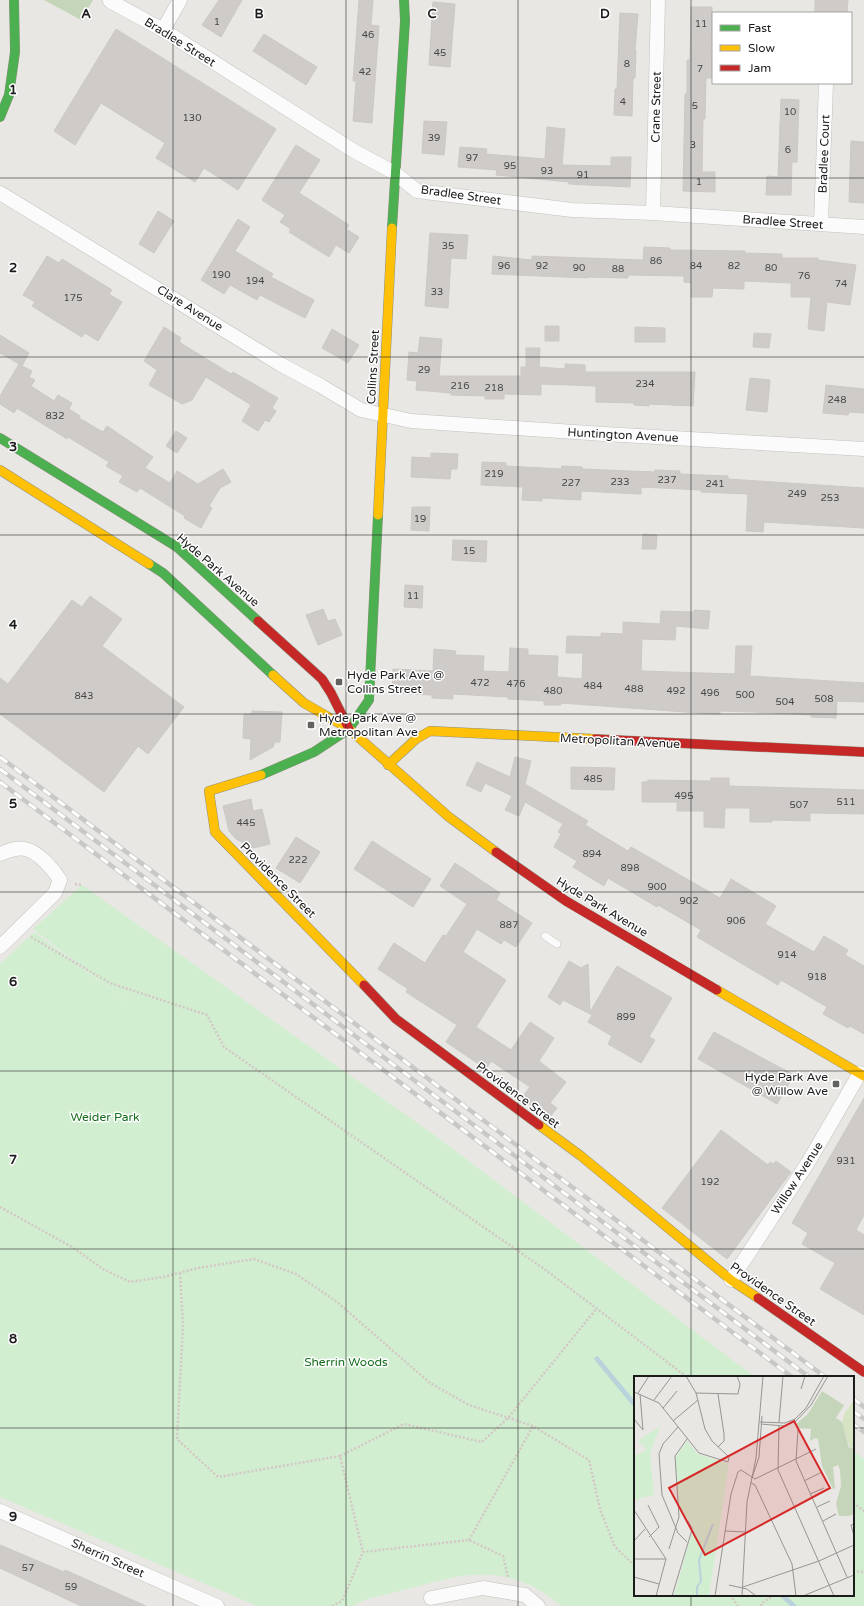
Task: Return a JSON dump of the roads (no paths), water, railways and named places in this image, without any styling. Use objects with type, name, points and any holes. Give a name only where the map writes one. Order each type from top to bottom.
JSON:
[{"type":"street","points":[[0,117],[9,95],[15,52],[14,0]]},
{"type":"street","points":[[162,30],[180,0]]},
{"type":"street","name":"Collins Street","points":[[349,729],[369,700],[368,686],[404,0]]},
{"type":"street","name":"Crane Street","points":[[653,213],[658,0]]},
{"type":"street","name":"Bradlee Street","points":[[110,1],[162,30],[354,151],[395,174],[417,191],[572,210],[653,213],[864,227]]},
{"type":"street","name":"Bradlee Court","points":[[821,224],[826,84]]},
{"type":"street","name":"Clare Avenue","points":[[0,193],[280,364],[361,410],[383,415]]},
{"type":"street","name":"Huntington Avenue","points":[[383,415],[411,421],[864,449]]},
{"type":"street","name":"Hyde Park Avenue","points":[[0,438],[176,547],[322,679],[332,693],[349,729]]},
{"type":"street","name":"Hyde Park Avenue","points":[[0,470],[164,573],[304,703],[349,729],[388,765],[449,817],[512,864],[566,901],[862,1074]]},
{"type":"street","name":"Providence Street","points":[[349,729],[314,752],[260,775],[209,791],[215,832],[335,954],[396,1019],[580,1156],[731,1280],[864,1372]]},
{"type":"street","name":"Metropolitan Avenue","points":[[388,765],[416,739],[430,731],[864,752]]},
{"type":"street","points":[[0,854],[13,848],[26,849],[40,857],[52,868],[60,880],[55,893],[0,947]]},
{"type":"street","name":"Willow Avenue","points":[[731,1280],[809,1161],[862,1074]]},
{"type":"street","name":"Sherrin Street","points":[[0,1511],[217,1606]]},
{"type":"street","points":[[431,1598],[483,1588],[525,1595],[538,1606]]},
{"type":"lane","points":[[545,936],[557,944]]},
{"type":"waterway","points":[[597,1359],[634,1404]]},
{"type":"waterway","points":[[783,1596],[794,1606]]},
{"type":"railway","points":[[0,757],[824,1376]]},
{"type":"railway","points":[[0,769],[808,1376]]},
{"type":"railway","points":[[0,782],[791,1376]]},
{"type":"railway","points":[[854,1399],[864,1407]]},
{"type":"railway","points":[[854,1412],[864,1419]]},
{"type":"railway","points":[[854,1425],[864,1432]]},
{"type":"place","name":"Hyde Park Ave @ Collins Street","points":[[339,682]]},
{"type":"place","name":"Hyde Park Ave @ Metropolitan Ave","points":[[311,725]]},
{"type":"place","name":"Hyde Park Ave @ Willow Ave","points":[[836,1084]]},
{"type":"park label","name":"Weider Park","points":[[105,1117]]},
{"type":"park label","name":"Sherrin Woods","points":[[346,1362]]}]
